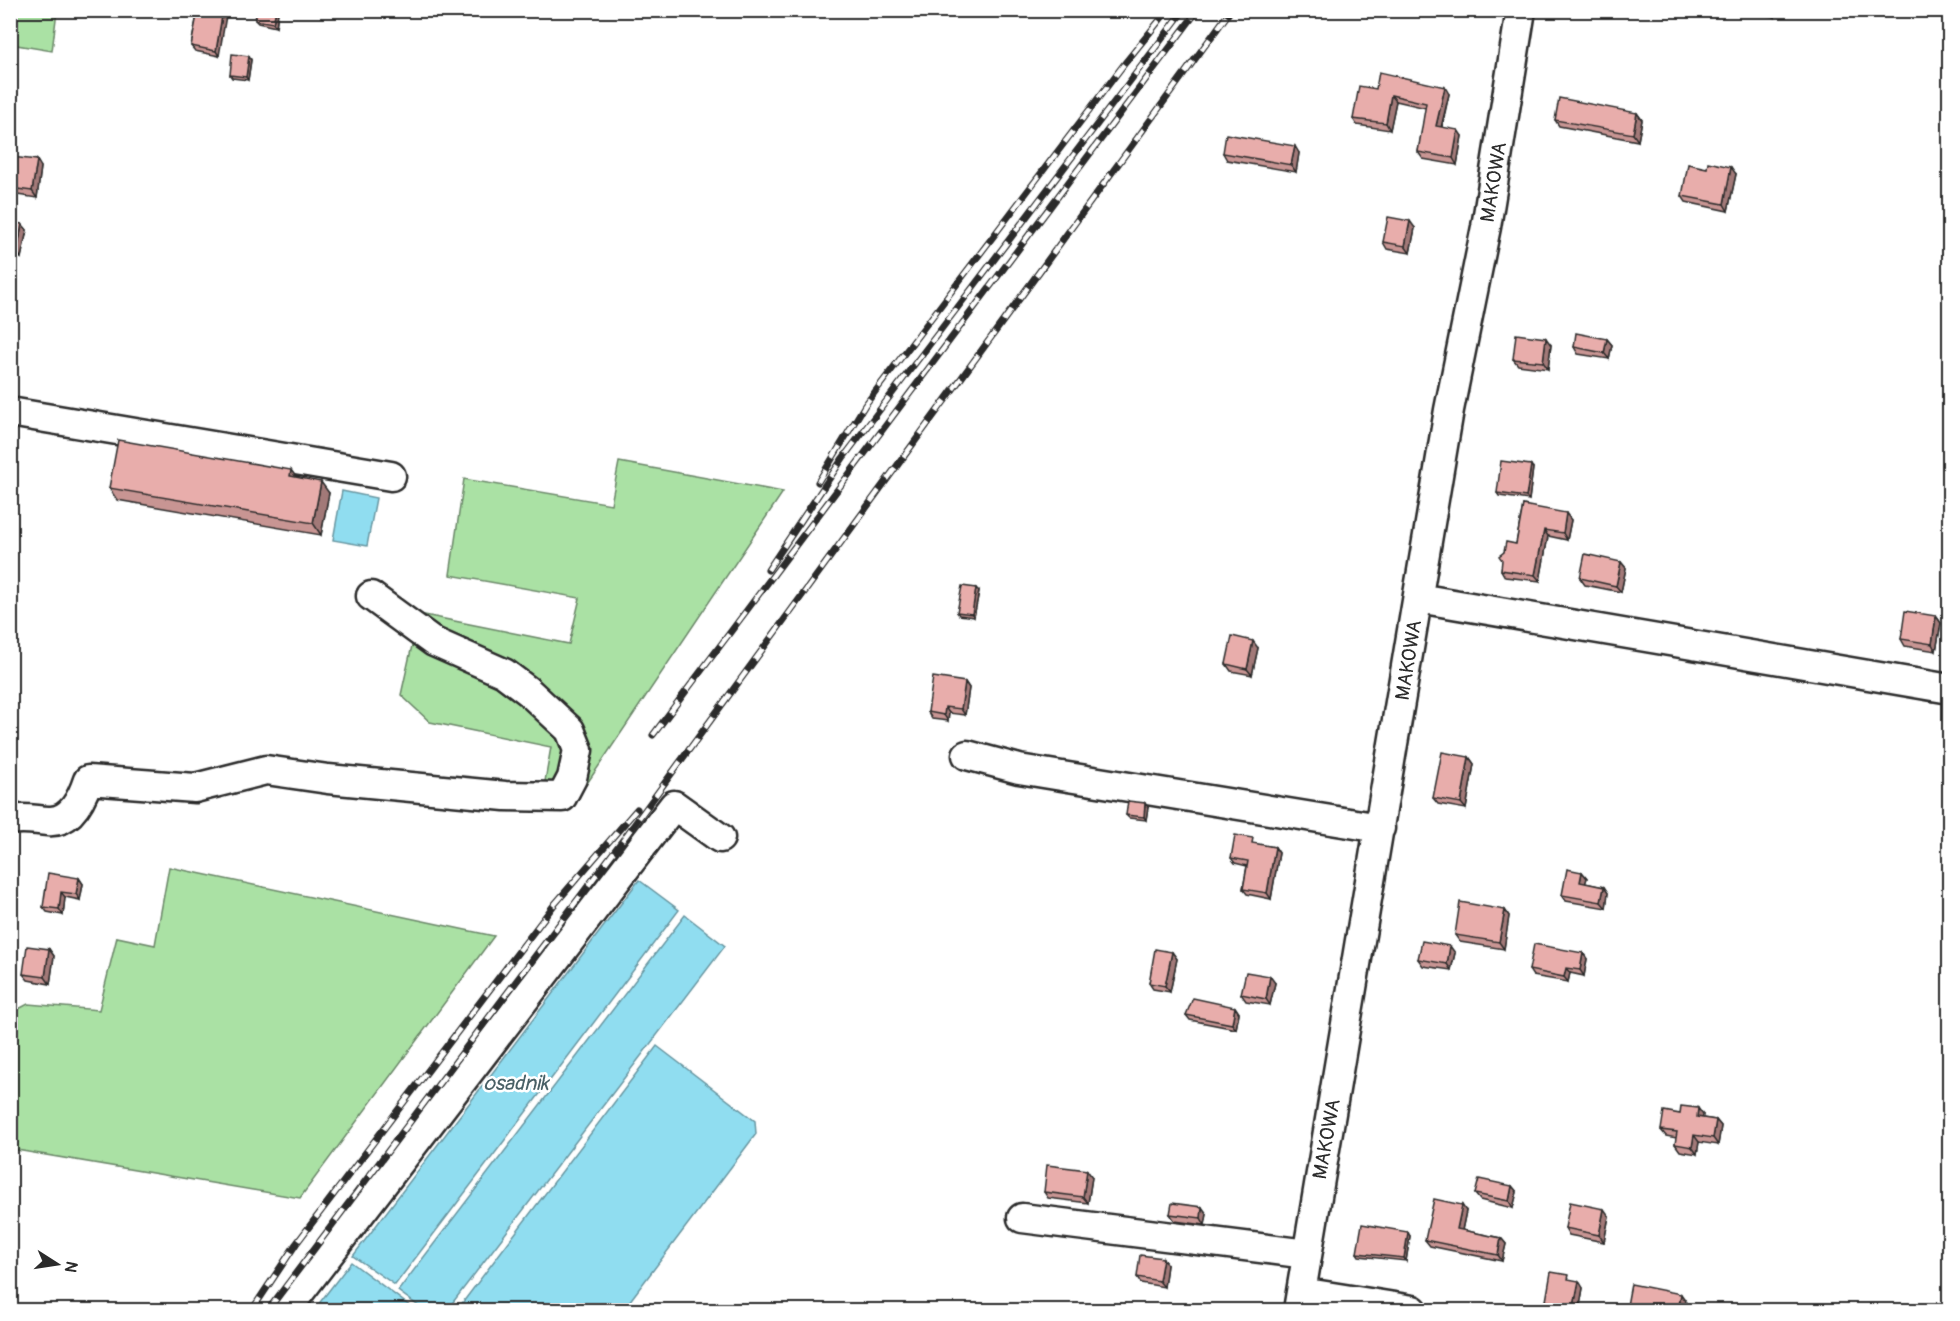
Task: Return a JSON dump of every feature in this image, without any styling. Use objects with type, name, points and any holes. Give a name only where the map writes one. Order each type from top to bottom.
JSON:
[{"type":"street","name":"MAKOWA","points":[[1300,1301],[1449,410],[1486,227],[1521,10]]},
{"type":"street","points":[[10,412],[391,476]]},
{"type":"street","points":[[10,820],[28,816],[50,821],[70,814],[81,799],[88,780],[195,788],[266,770],[328,779],[506,796],[562,797],[572,778],[578,750],[570,730],[528,691],[504,674],[434,642],[371,596]]},
{"type":"street","points":[[1418,598],[1950,689]]},
{"type":"street","points":[[967,755],[1019,769],[1380,828]]},
{"type":"street","points":[[286,1311],[674,805],[720,838]]},
{"type":"street","points":[[1022,1218],[1307,1254]]},
{"type":"street","points":[[1300,1301],[1413,1311]]},
{"type":"green space","points":[[10,11],[57,11],[52,51],[11,44]]},
{"type":"green space","points":[[619,462],[783,492],[586,785],[544,787],[551,747],[430,722],[401,695],[419,614],[569,644],[580,598],[450,575],[464,479],[611,504]]},
{"type":"green space","points":[[169,867],[494,936],[300,1198],[11,1149],[11,1013],[28,1004],[99,1010],[117,937],[155,945]]},
{"type":"water","points":[[342,491],[376,498],[367,546],[333,540]]},
{"type":"water","name":"osadnik","points":[[639,880],[679,910],[395,1285],[353,1256]]},
{"type":"water","name":"osadnik","points":[[685,915],[725,946],[447,1310],[424,1310],[398,1291]]},
{"type":"water","points":[[657,1046],[755,1121],[756,1134],[623,1310],[457,1310]]},
{"type":"water","points":[[351,1262],[415,1310],[314,1310]]},
{"type":"building","points":[[198,10],[223,10],[216,51],[191,46]]},
{"type":"building","points":[[257,10],[276,10],[273,23],[255,20]]},
{"type":"building","points":[[232,54],[249,56],[246,77],[230,75]]},
{"type":"building","points":[[1379,72],[1445,87],[1436,126],[1458,130],[1453,158],[1418,152],[1426,103],[1391,95],[1386,123],[1353,119],[1359,86],[1376,89]]},
{"type":"building","points":[[1559,98],[1637,113],[1633,134],[1555,120]]},
{"type":"building","points":[[1226,134],[1295,146],[1291,165],[1223,153]]},
{"type":"building","points":[[11,157],[37,160],[32,191],[10,188]]},
{"type":"building","points":[[1708,162],[1731,167],[1724,204],[1682,196],[1688,164],[1707,168]]},
{"type":"building","points":[[1388,217],[1410,221],[1405,246],[1383,242]]},
{"type":"building","points":[[10,222],[22,224],[17,252],[10,251]]},
{"type":"building","points":[[1576,333],[1607,339],[1604,353],[1574,347]]},
{"type":"building","points":[[1516,334],[1546,338],[1543,362],[1513,359]]},
{"type":"building","points":[[118,440],[291,470],[290,476],[321,482],[313,523],[109,488]]},
{"type":"building","points":[[1501,461],[1531,465],[1526,497],[1497,493]]},
{"type":"building","points":[[1523,505],[1566,513],[1563,533],[1544,530],[1535,575],[1501,570],[1502,560],[1499,556],[1504,552],[1506,542],[1516,544]]},
{"type":"building","points":[[1585,554],[1621,562],[1616,586],[1580,578]]},
{"type":"building","points":[[962,586],[976,588],[972,614],[957,612]]},
{"type":"building","points":[[1905,611],[1936,616],[1932,644],[1901,639]]},
{"type":"building","points":[[1232,636],[1253,641],[1247,669],[1226,664]]},
{"type":"building","points":[[933,677],[965,682],[961,709],[945,707],[944,715],[928,712]]},
{"type":"building","points":[[1945,724],[1950,724],[1950,749],[1942,748]]},
{"type":"building","points":[[1442,752],[1469,757],[1461,803],[1433,798]]},
{"type":"building","points":[[1128,801],[1145,803],[1144,817],[1126,815]]},
{"type":"building","points":[[1235,835],[1253,838],[1252,843],[1275,847],[1267,893],[1243,889],[1248,861],[1231,858]]},
{"type":"building","points":[[1567,869],[1582,872],[1580,882],[1604,887],[1601,902],[1562,895]]},
{"type":"building","points":[[48,873],[79,878],[76,894],[61,892],[59,909],[43,907]]},
{"type":"building","points":[[1460,902],[1505,910],[1499,942],[1455,935]]},
{"type":"building","points":[[1422,941],[1450,946],[1447,964],[1418,959]]},
{"type":"building","points":[[1534,944],[1583,953],[1580,970],[1566,968],[1564,977],[1529,970]]},
{"type":"building","points":[[27,946],[49,949],[45,977],[23,974]]},
{"type":"building","points":[[1155,949],[1172,952],[1165,986],[1149,983]]},
{"type":"building","points":[[1246,972],[1270,976],[1266,999],[1241,994]]},
{"type":"building","points":[[1193,998],[1235,1007],[1232,1024],[1186,1015]]},
{"type":"building","points":[[1681,1106],[1698,1108],[1697,1117],[1716,1120],[1713,1138],[1694,1135],[1692,1147],[1675,1144],[1677,1132],[1661,1130],[1664,1111],[1680,1114]]},
{"type":"building","points":[[1047,1165],[1087,1170],[1083,1197],[1044,1192]]},
{"type":"building","points":[[1479,1179],[1512,1186],[1509,1201],[1475,1194]]},
{"type":"building","points":[[1434,1199],[1462,1205],[1457,1229],[1501,1238],[1498,1255],[1425,1240]]},
{"type":"building","points":[[1570,1202],[1604,1209],[1599,1235],[1565,1228]]},
{"type":"building","points":[[1172,1203],[1202,1207],[1201,1218],[1170,1214]]},
{"type":"building","points":[[1362,1224],[1408,1232],[1404,1258],[1357,1253]]},
{"type":"building","points":[[1140,1255],[1163,1258],[1159,1281],[1137,1277]]},
{"type":"building","points":[[1551,1272],[1569,1275],[1568,1279],[1579,1281],[1574,1306],[1546,1301]]},
{"type":"building","points":[[1631,1284],[1681,1294],[1678,1311],[1626,1311]]},
{"type":"building","points":[[1716,1305],[1748,1311],[1715,1311]]},
{"type":"railway","points":[[818,482],[865,405],[1125,63],[1168,10]]},
{"type":"railway","points":[[768,570],[843,458],[1184,10]]},
{"type":"railway","points":[[653,735],[1198,10]]},
{"type":"railway","points":[[268,1310],[628,833],[1231,10]]},
{"type":"railway","points":[[252,1310],[296,1244],[554,905],[637,809]]}]
